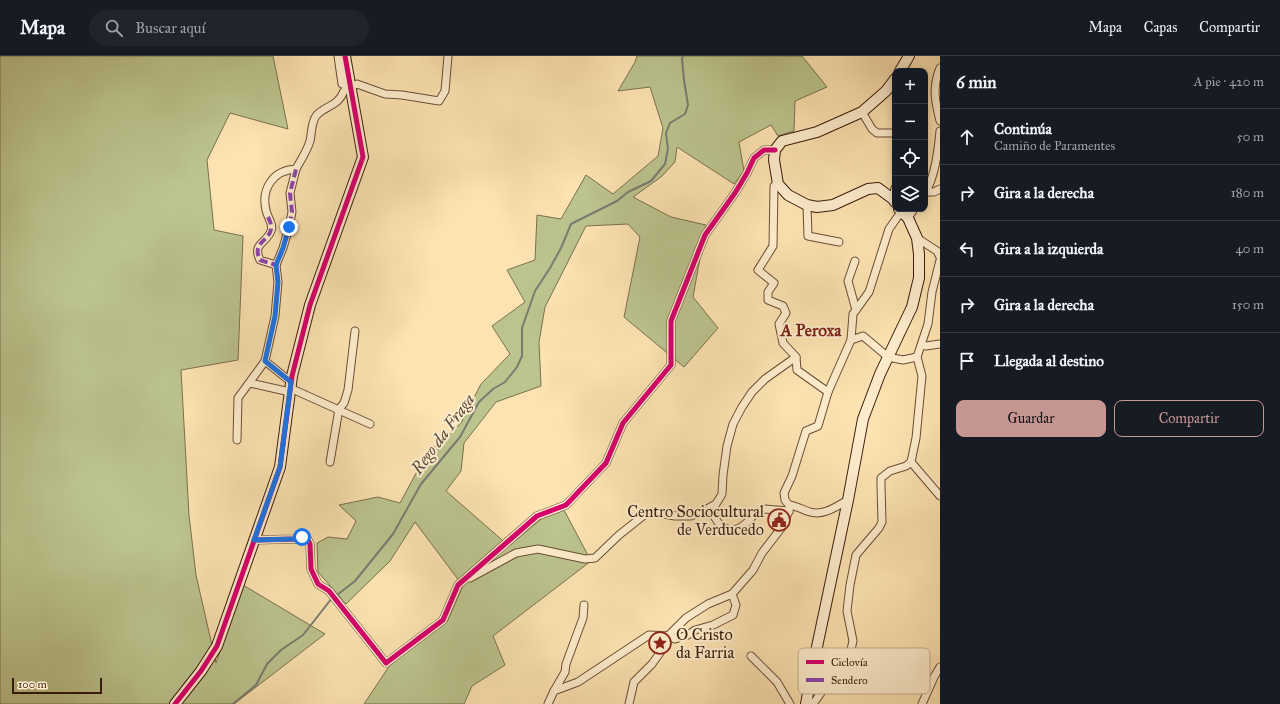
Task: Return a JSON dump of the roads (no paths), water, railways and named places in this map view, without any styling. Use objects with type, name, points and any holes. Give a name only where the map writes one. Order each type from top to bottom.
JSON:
[{"type":"street","points":[[338,56],[342,84],[351,87]]},
{"type":"street","points":[[175,704],[201,671],[217,646],[280,467],[290,387],[310,305],[363,157],[345,56]]},
{"type":"street","points":[[237,440],[238,398],[265,361],[275,316],[278,282],[276,265],[283,248],[292,212],[290,193],[296,169],[308,147],[316,116],[335,104],[342,97],[344,91],[357,84],[370,90],[385,94],[439,101],[445,90],[448,56]]},
{"type":"street","points":[[902,68],[909,56]]},
{"type":"street","points":[[940,68],[934,88],[940,121]]},
{"type":"street","points":[[892,83],[886,91],[862,112],[817,132],[782,141],[775,150],[774,160],[778,184],[788,195],[807,205],[817,207],[833,205],[868,189],[878,188],[892,195]]},
{"type":"street","points":[[862,112],[872,129],[877,133],[892,133]]},
{"type":"street","points":[[928,188],[939,146],[940,131]]},
{"type":"street","points":[[254,540],[307,538],[310,544],[311,569],[318,584],[330,591],[386,663],[443,620],[458,585],[537,516],[566,505],[606,463],[622,423],[671,365],[671,321],[705,235],[735,193],[754,158],[764,150],[775,150]]},
{"type":"street","points":[[276,265],[260,260],[257,253],[258,247],[272,231],[272,224],[268,217],[264,197],[270,182],[279,172],[296,169]]},
{"type":"street","points":[[778,184],[774,186],[773,246],[758,270],[774,283],[768,292],[768,300],[783,306],[786,313],[779,324],[783,342],[796,357],[797,370],[828,392]]},
{"type":"street","points":[[928,193],[940,189]]},
{"type":"street","points":[[807,205],[808,236],[839,242]]},
{"type":"street","points":[[629,704],[634,682],[652,664],[662,650],[668,636],[692,614],[708,604],[732,594],[753,570],[762,553],[782,527],[789,508],[785,500],[784,493],[792,476],[806,431],[818,426],[828,392],[851,340],[853,314],[869,292],[889,229],[903,213],[916,238],[919,254],[919,278],[912,307],[880,374],[863,419],[848,500],[817,648]]},
{"type":"street","points":[[851,648],[853,641],[847,611],[856,555],[879,528],[882,522],[882,478],[890,470],[906,466],[911,462],[916,438],[922,376],[917,357],[928,324],[932,292],[940,259],[938,251],[916,238]]},
{"type":"street","points":[[855,261],[848,281],[856,310]]},
{"type":"street","points":[[330,462],[339,410],[344,403],[348,390],[355,331]]},
{"type":"street","points":[[851,340],[863,336],[888,357],[903,360],[917,357]]},
{"type":"street","points":[[922,345],[926,346],[940,344]]},
{"type":"street","points":[[458,585],[516,553],[538,549],[585,559],[595,558],[618,535],[648,512],[675,516],[691,516],[716,504],[722,494],[727,446],[733,424],[742,407],[752,392],[765,378],[796,357]]},
{"type":"street","points":[[265,361],[290,387]]},
{"type":"street","points":[[250,383],[290,387],[370,424]]},
{"type":"street","points":[[911,462],[940,496]]},
{"type":"street","points":[[711,507],[713,516],[719,524],[727,530],[736,530],[745,525],[752,517],[764,509],[789,508],[798,506],[811,512],[823,513],[848,500]]},
{"type":"street","points":[[554,690],[578,682],[649,635],[668,636],[675,639],[688,635],[695,630],[713,625],[733,615],[736,605],[732,594]]},
{"type":"street","points":[[548,704],[554,690],[565,672],[566,664],[583,618],[584,605]]},
{"type":"street","points":[[751,656],[777,682],[790,704]]},
{"type":"street","points":[[930,686],[940,666]]},
{"type":"street","points":[[806,704],[808,694]]},
{"type":"street","points":[[813,704],[820,694]]},
{"type":"street","points":[[922,704],[926,694]]},
{"type":"waterway","name":"Rego da Fraga","points":[[337,595],[355,581],[393,534],[421,484],[460,437],[479,402],[493,389],[505,382],[517,367],[522,356],[522,328],[535,291],[561,248],[571,224],[617,201],[628,192],[651,181],[665,164],[668,149],[666,133],[670,123],[685,114],[688,105],[684,80],[683,56]]},
{"type":"waterway","name":"Rego da Fraga","points":[[233,704],[256,685],[267,664],[281,650],[303,635],[332,598]]},
{"type":"place","name":"Centro Sociocultural de Verducedo","points":[[779,520]]},
{"type":"place","name":"O Cristo da Farria","points":[[660,643]]},
{"type":"district","name":"A Peroxa","points":[[811,330]]}]
